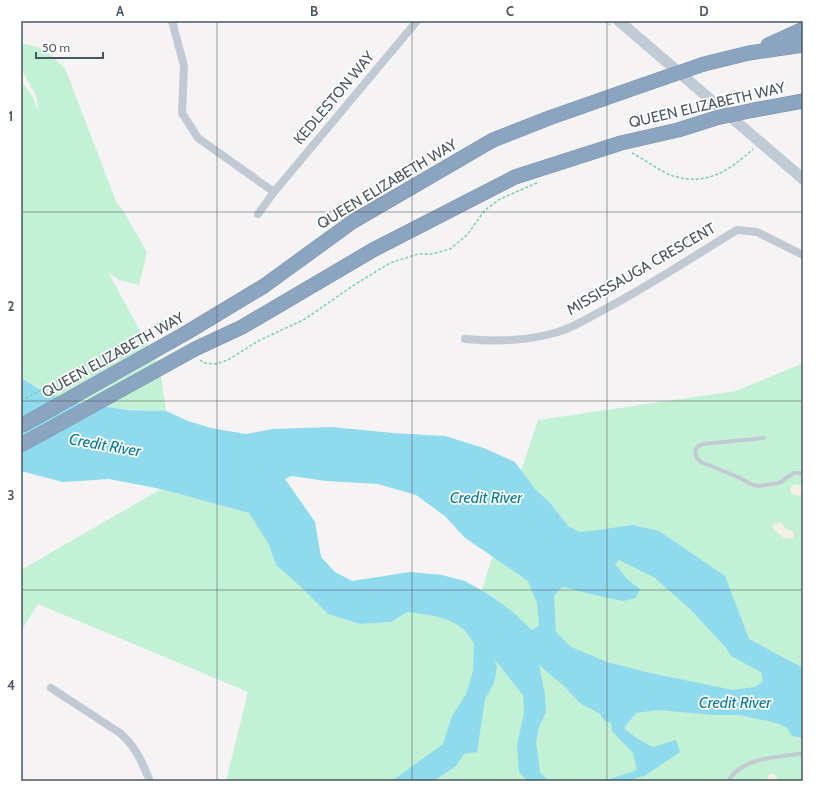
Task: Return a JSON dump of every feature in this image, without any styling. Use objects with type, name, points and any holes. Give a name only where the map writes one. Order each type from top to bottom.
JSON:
[{"type":"highway","points":[[749,53],[803,29]]},
{"type":"highway","name":"QUEEN ELIZABETH WAY","points":[[21,426],[182,331],[264,286],[352,222],[493,140],[549,118],[704,64],[749,53],[803,45]]},
{"type":"highway","name":"QUEEN ELIZABETH WAY","points":[[21,445],[196,353],[373,250],[515,177],[621,143],[754,110],[803,101]]},
{"type":"main road","points":[[619,21],[803,179]]},
{"type":"street","points":[[172,21],[184,66],[182,113],[198,138],[274,192]]},
{"type":"street","name":"KEDLESTON WAY","points":[[258,214],[274,192],[417,21]]},
{"type":"street","name":"MISSISSAUGA CRESCENT","points":[[465,339],[487,341],[530,338],[559,332],[590,318],[629,296],[737,230],[757,232],[803,255]]},
{"type":"street","points":[[51,688],[120,733],[129,741],[138,753],[150,781]]},
{"type":"lane","points":[[764,438],[698,445],[695,453],[697,459],[701,462],[738,477],[753,485],[770,485],[779,483],[794,473],[803,473]]},
{"type":"lane","points":[[728,781],[732,774],[745,765],[756,761],[803,753]]},
{"type":"path","points":[[631,152],[671,175],[686,179],[710,178],[736,165],[760,143]]},
{"type":"path","points":[[196,353],[204,363],[216,364],[228,360],[258,340],[305,319],[357,283],[390,263],[418,254],[432,254],[450,249],[467,235],[485,210],[500,199],[543,180]]},
{"type":"path","points":[[21,401],[172,316],[182,331]]},
{"type":"green space","points":[[21,43],[42,48],[65,68],[117,204],[122,209],[147,252],[139,285],[119,280],[108,272],[160,368],[166,411],[103,407],[71,401],[42,391],[21,378],[21,80],[32,96],[39,112],[36,95],[21,69]]},
{"type":"green space","points":[[803,363],[803,781],[226,781],[248,692],[38,604],[21,631],[21,570],[161,489],[250,513],[268,543],[276,565],[328,614],[360,624],[391,622],[407,611],[448,620],[460,626],[467,634],[538,420],[736,391]]},
{"type":"sand","points":[[803,483],[803,493],[798,496],[792,494],[790,490],[792,485],[795,484],[801,486]]},
{"type":"sand","points":[[780,522],[786,529],[794,532],[794,537],[784,538],[772,527]]},
{"type":"sand","points":[[772,773],[776,776],[778,781],[765,781],[768,778],[768,775]]},
{"type":"water","name":"Credit River","points":[[21,378],[42,391],[74,402],[129,410],[166,411],[188,421],[211,428],[246,434],[273,429],[332,427],[445,436],[484,448],[515,462],[535,489],[550,503],[569,527],[580,532],[632,525],[659,531],[725,576],[749,639],[803,668],[803,738],[792,736],[787,728],[777,723],[739,715],[714,715],[658,710],[636,713],[624,728],[638,739],[653,747],[676,740],[680,752],[646,775],[628,781],[549,781],[527,781],[519,772],[517,745],[524,713],[523,695],[494,659],[497,667],[494,683],[485,699],[477,752],[464,754],[456,766],[434,781],[392,781],[443,744],[452,716],[466,694],[473,671],[474,643],[461,627],[441,618],[407,612],[391,622],[360,624],[328,614],[276,565],[268,543],[249,513],[161,489],[109,479],[63,482],[21,471]],"holes":[[[291,476],[326,481],[378,484],[416,495],[446,517],[464,537],[528,581],[537,603],[539,626],[532,630],[514,613],[491,596],[465,581],[442,575],[410,572],[352,581],[335,572],[321,557],[315,522],[285,479]],[[619,560],[655,578],[692,611],[726,648],[731,656],[761,672],[763,681],[755,687],[733,690],[650,673],[607,662],[571,647],[556,632],[554,596],[564,587],[623,601],[636,598],[640,589],[627,579],[615,564]],[[539,665],[564,686],[581,704],[599,713],[605,721],[611,723],[612,731],[633,753],[637,770],[610,779],[549,781],[540,772],[536,742],[539,727],[546,712],[545,695]]]}]
